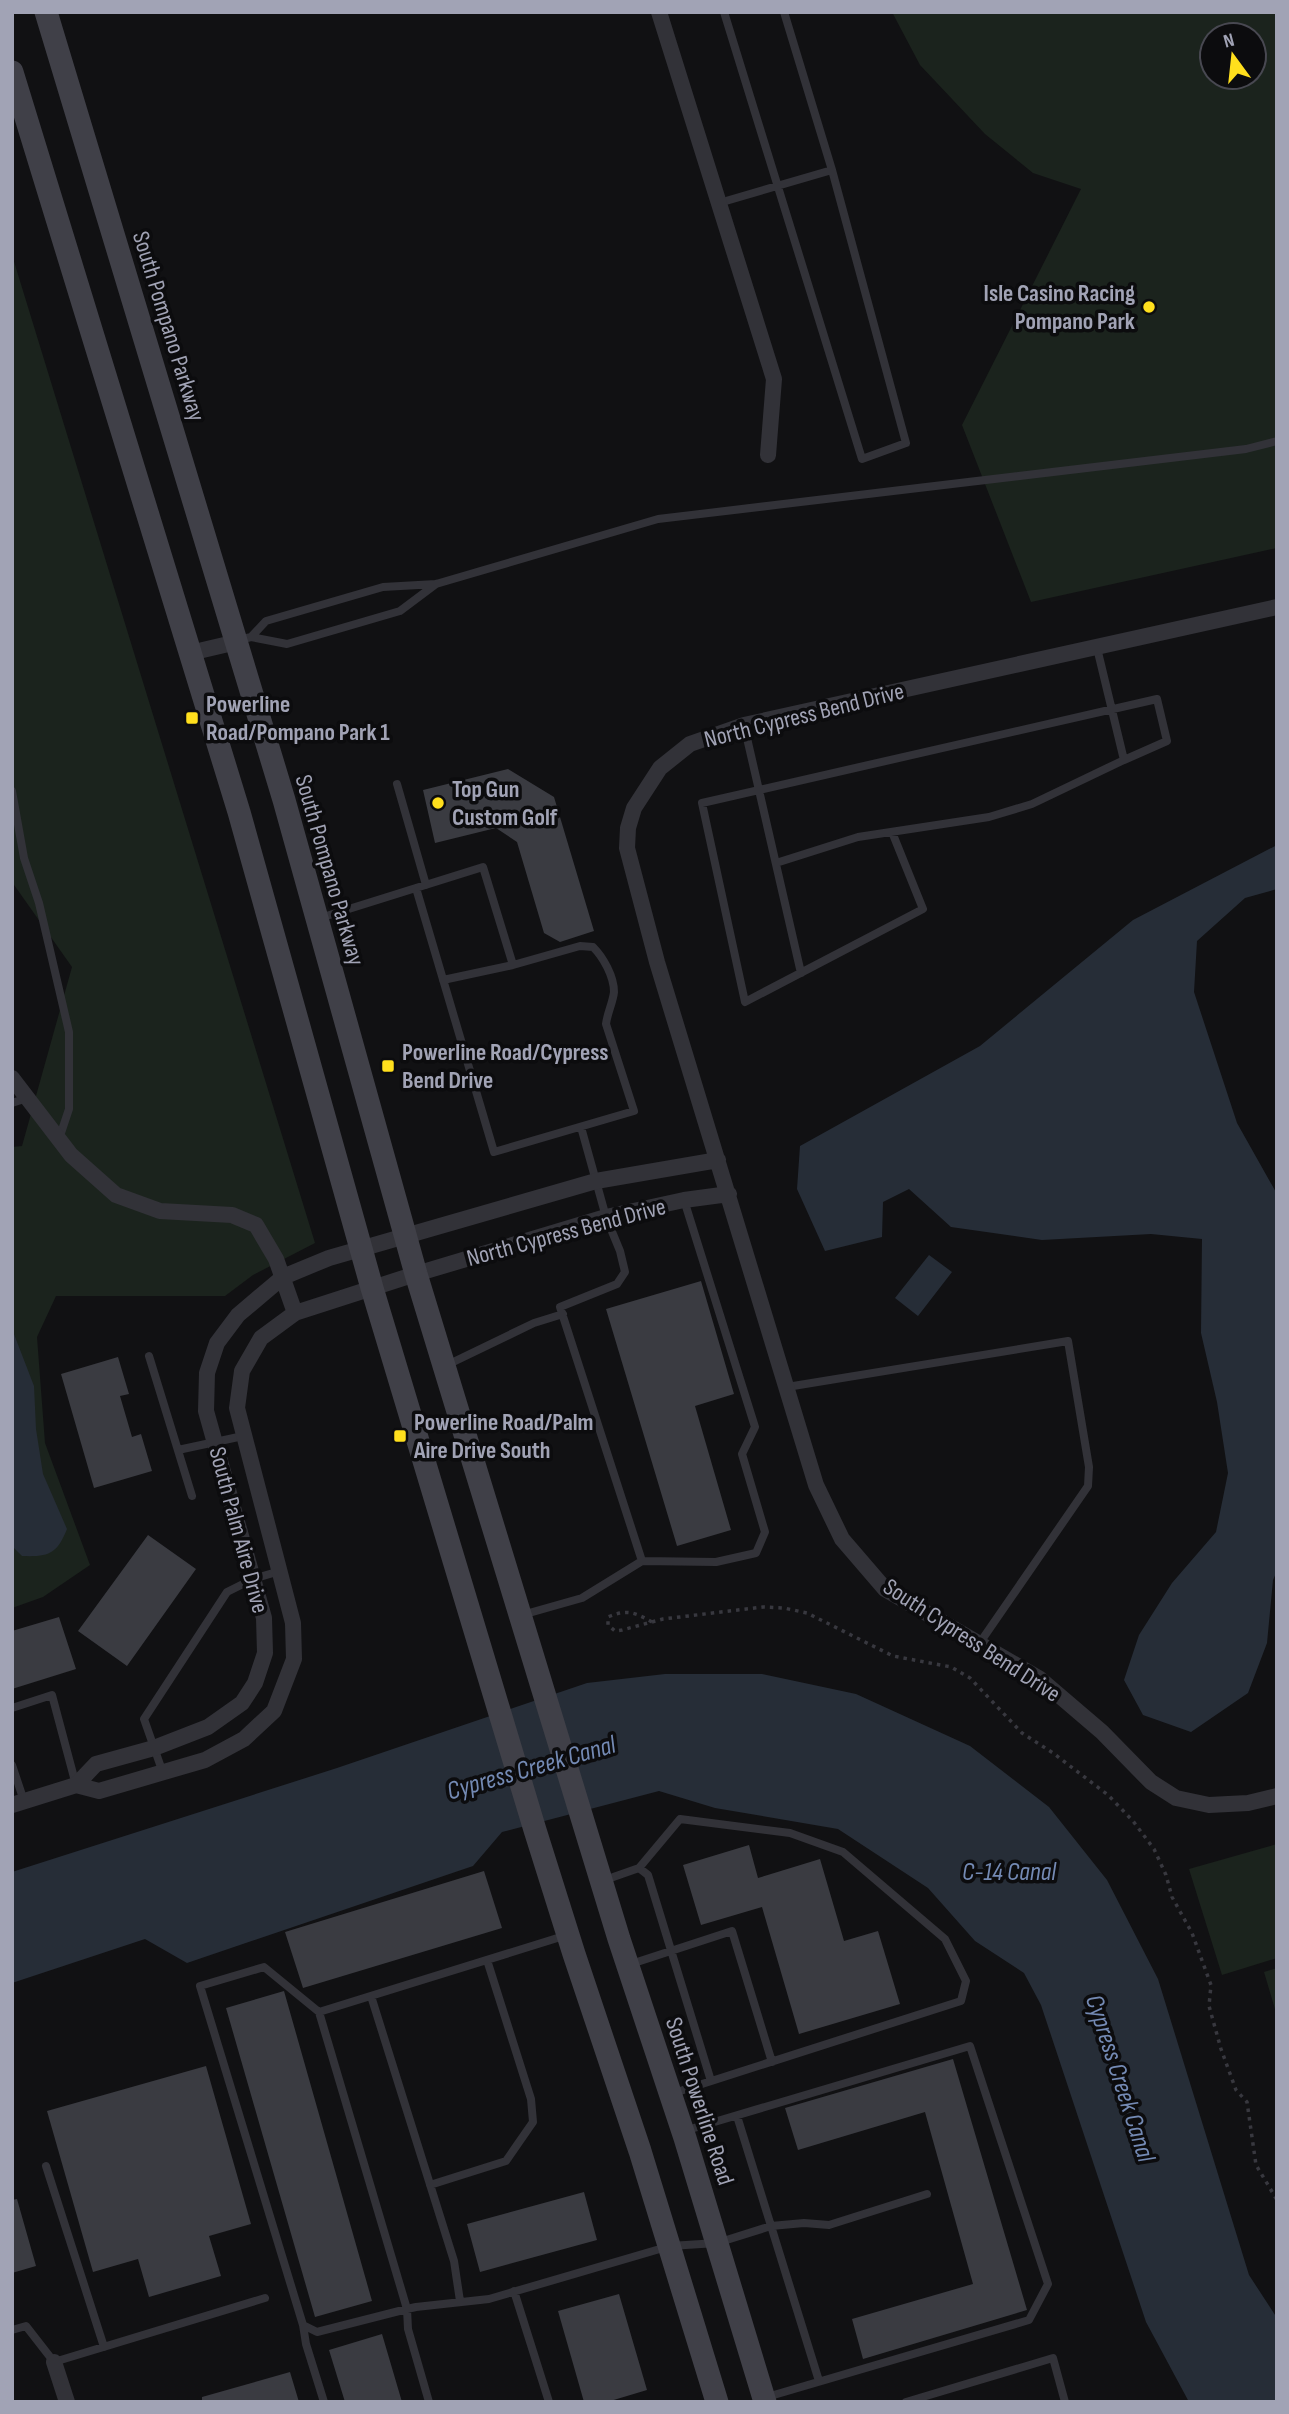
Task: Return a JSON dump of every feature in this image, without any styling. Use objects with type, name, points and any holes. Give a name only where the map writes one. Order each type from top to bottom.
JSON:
[{"type":"main road","name":"South Pompano Parkway","points":[[46,12],[244,639],[317,919],[416,1274],[582,1818]]},
{"type":"main road","points":[[12,72],[239,812],[372,1288],[535,1830],[670,2245],[717,2402]]},
{"type":"main road","name":"South Powerline Road","points":[[582,1818],[683,2132],[764,2400]]},
{"type":"street","points":[[659,12],[775,379],[768,455]]},
{"type":"street","name":"North Cypress Bend Drive","points":[[372,1288],[606,1217],[684,1200],[729,1194],[657,962],[627,848],[628,828],[634,808],[660,768],[690,744],[744,725],[1277,607]]},
{"type":"street","points":[[190,653],[244,639]]},
{"type":"street","points":[[12,1078],[20,1101],[59,1139],[71,1155],[116,1195],[160,1211],[232,1215],[256,1225],[276,1259],[295,1313]]},
{"type":"street","name":"North Cypress Bend Drive","points":[[361,1248],[596,1181],[718,1160]]},
{"type":"street","name":"South Cypress Bend Drive","points":[[729,1194],[816,1485],[842,1539],[886,1588],[1040,1679],[1102,1732],[1151,1782],[1175,1798],[1209,1805],[1248,1803],[1277,1796]]},
{"type":"street","name":"South Palm Aire Drive","points":[[18,1803],[76,1785],[96,1764],[154,1748],[208,1727],[242,1703],[255,1683],[265,1653],[264,1618],[206,1411],[206,1373],[217,1343],[239,1315],[283,1277],[361,1248]]},
{"type":"street","name":"South Palm Aire Drive","points":[[76,1785],[99,1791],[205,1760],[244,1740],[274,1711],[294,1659],[293,1623],[237,1408],[242,1371],[261,1338],[295,1313],[372,1288]]},
{"type":"street","points":[[54,2362],[67,2402]]},
{"type":"lane","points":[[724,12],[862,458],[906,443],[832,170],[784,12]]},
{"type":"lane","points":[[719,203],[832,170]]},
{"type":"lane","points":[[244,639],[266,621],[383,587],[436,584],[658,519],[1246,449],[1277,441]]},
{"type":"lane","points":[[244,639],[287,644],[400,611],[436,584]]},
{"type":"lane","points":[[1097,648],[1124,760]]},
{"type":"lane","points":[[776,863],[858,837],[989,817],[1032,803],[1167,741],[1157,699],[702,803],[745,1002],[923,909],[892,832]]},
{"type":"lane","points":[[744,725],[801,973]]},
{"type":"lane","points":[[397,784],[426,885]]},
{"type":"lane","points":[[12,791],[24,858],[39,903],[69,1032],[69,1109],[59,1139]]},
{"type":"lane","points":[[317,919],[484,867],[513,965]]},
{"type":"lane","points":[[416,888],[443,980],[494,1152],[634,1111],[606,1024],[614,995],[613,984],[601,955],[593,947],[580,946],[513,965],[443,980]]},
{"type":"lane","points":[[581,1127],[606,1217],[621,1251],[625,1272],[617,1284],[560,1307],[642,1561]]},
{"type":"lane","points":[[520,1615],[582,1598],[642,1561],[716,1562],[756,1553],[765,1532],[742,1454],[754,1427],[684,1200]]},
{"type":"lane","points":[[445,1366],[534,1323],[563,1314]]},
{"type":"lane","points":[[787,1387],[1068,1341],[1089,1467],[1088,1486],[979,1644]]},
{"type":"lane","points":[[149,1356],[192,1496]]},
{"type":"lane","points":[[178,1450],[243,1436]]},
{"type":"lane","points":[[163,1773],[144,1719],[227,1592],[253,1579],[280,1571]]},
{"type":"lane","points":[[12,1707],[52,1695],[76,1785]]},
{"type":"lane","points":[[12,1765],[18,1803]]},
{"type":"lane","points":[[601,1881],[639,1867],[680,1819],[790,1833],[843,1852],[946,1939],[966,1981],[961,2001],[671,2094]]},
{"type":"lane","points":[[639,1867],[648,1875],[711,2081]]},
{"type":"lane","points":[[628,1965],[732,1931],[772,2062]]},
{"type":"lane","points":[[319,2012],[568,1935]]},
{"type":"lane","points":[[430,2185],[506,2161],[533,2122],[531,2099],[487,1960]]},
{"type":"lane","points":[[324,2402],[200,1986],[264,1967],[319,2012],[407,2309],[408,2329],[429,2402]]},
{"type":"lane","points":[[370,1996],[454,2261],[460,2301]]},
{"type":"lane","points":[[683,2132],[970,2046],[1048,2284],[1029,2320],[764,2400]]},
{"type":"lane","points":[[737,2116],[820,2381]]},
{"type":"lane","points":[[46,2166],[104,2347]]},
{"type":"lane","points":[[303,2325],[317,2332],[407,2309],[489,2299],[670,2245],[717,2243],[771,2226],[804,2223],[830,2225],[927,2194]]},
{"type":"lane","points":[[514,2291],[549,2402]]},
{"type":"lane","points":[[12,2330],[26,2326],[54,2362],[265,2298]]},
{"type":"lane","points":[[906,2402],[1053,2358],[1065,2402]]},
{"type":"path","points":[[652,1622],[639,1615],[621,1612],[608,1617],[608,1625],[615,1631],[698,1613],[763,1607],[784,1608],[807,1613],[893,1656],[951,1667],[971,1678],[1022,1733],[1108,1795],[1133,1821],[1154,1849],[1172,1897],[1192,1933],[1211,1985],[1209,2006],[1221,2049],[1236,2090],[1247,2102],[1256,2165],[1277,2200]]},
{"type":"shaded area","name":"Isle Casino Racing Pompano Park","points":[[892,12],[1277,12],[1277,548],[1031,602],[962,425],[1081,189],[1033,173],[985,134],[920,65]]},
{"type":"shaded area","points":[[12,255],[315,1243],[253,1275],[225,1296],[56,1296],[37,1337],[45,1443],[90,1565],[43,1597],[12,1608],[12,1147],[22,1146],[72,967],[12,882]]},
{"type":"shaded area","points":[[1277,1844],[1277,1958],[1222,1975],[1189,1869]]},
{"type":"shaded area","points":[[1277,1968],[1277,2016],[1264,1972]]},
{"type":"water","points":[[1277,845],[1277,889],[1245,898],[1197,941],[1194,992],[1237,1123],[1277,1194],[1277,1571],[1273,1580],[1267,1643],[1248,1693],[1191,1732],[1143,1715],[1124,1680],[1139,1635],[1172,1583],[1216,1532],[1228,1473],[1217,1402],[1201,1333],[1202,1239],[1151,1234],[1042,1240],[951,1227],[909,1189],[883,1202],[882,1237],[825,1251],[797,1189],[800,1146],[980,1046],[1133,920]]},
{"type":"water","points":[[929,1255],[952,1272],[918,1316],[895,1298]]},
{"type":"water","points":[[12,1329],[34,1386],[36,1429],[43,1474],[67,1529],[55,1549],[39,1556],[22,1556],[12,1546]]},
{"type":"water","name":"C-14 Canal","points":[[665,1674],[762,1674],[856,1694],[970,1746],[1049,1807],[1107,1880],[1158,1979],[1249,2275],[1277,2318],[1277,2402],[1189,2402],[1146,2322],[1041,2005],[1024,1973],[975,1941],[928,1888],[838,1829],[715,1808],[659,1791],[502,1832],[473,1866],[187,1963],[145,1939],[12,1983],[12,1872],[337,1768],[587,1683]]},
{"type":"building","points":[[508,769],[554,797],[594,931],[560,942],[544,933],[517,842],[496,828],[435,843],[423,790]]},
{"type":"building","points":[[701,1281],[734,1394],[695,1406],[731,1530],[677,1546],[606,1309]]},
{"type":"building","points":[[118,1357],[129,1394],[120,1396],[132,1437],[141,1434],[152,1471],[94,1488],[61,1374]]},
{"type":"building","points":[[148,1535],[196,1569],[127,1666],[78,1631]]},
{"type":"building","points":[[59,1617],[76,1669],[12,1689],[12,1631]]},
{"type":"building","points":[[749,1845],[758,1878],[820,1859],[844,1941],[878,1931],[900,2004],[799,2034],[762,1907],[701,1925],[683,1865]]},
{"type":"building","points":[[484,1871],[502,1928],[303,1988],[285,1932]]},
{"type":"building","points":[[284,1991],[372,2301],[315,2317],[226,2008]]},
{"type":"building","points":[[953,2059],[1027,2310],[863,2359],[852,2319],[973,2284],[925,2112],[798,2150],[785,2108]]},
{"type":"building","points":[[206,2066],[251,2224],[209,2236],[221,2276],[149,2297],[138,2259],[93,2272],[47,2111]]},
{"type":"building","points":[[584,2192],[597,2240],[480,2272],[467,2224]]},
{"type":"building","points":[[17,2199],[36,2266],[12,2273],[12,2200]]},
{"type":"building","points":[[619,2294],[647,2390],[607,2402],[584,2402],[558,2311]]},
{"type":"building","points":[[382,2334],[402,2402],[345,2402],[329,2350]]},
{"type":"building","points":[[290,2372],[299,2402],[202,2402],[202,2397]]},
{"type":"place","name":"Isle Casino Racing Pompano Park","points":[[1149,307]]},
{"type":"place","name":"Powerline Road/Pompano Park 1","points":[[192,718]]},
{"type":"place","name":"Top Gun Custom Golf","points":[[438,803]]},
{"type":"place","name":"Powerline Road/Cypress Bend Drive","points":[[388,1066]]},
{"type":"place","name":"Powerline Road/Palm Aire Drive South","points":[[400,1436]]},
{"type":"water label","name":"Cypress Creek Canal","points":[[531,1767]]},
{"type":"water label","name":"Cypress Creek Canal","points":[[1121,2078]]}]
